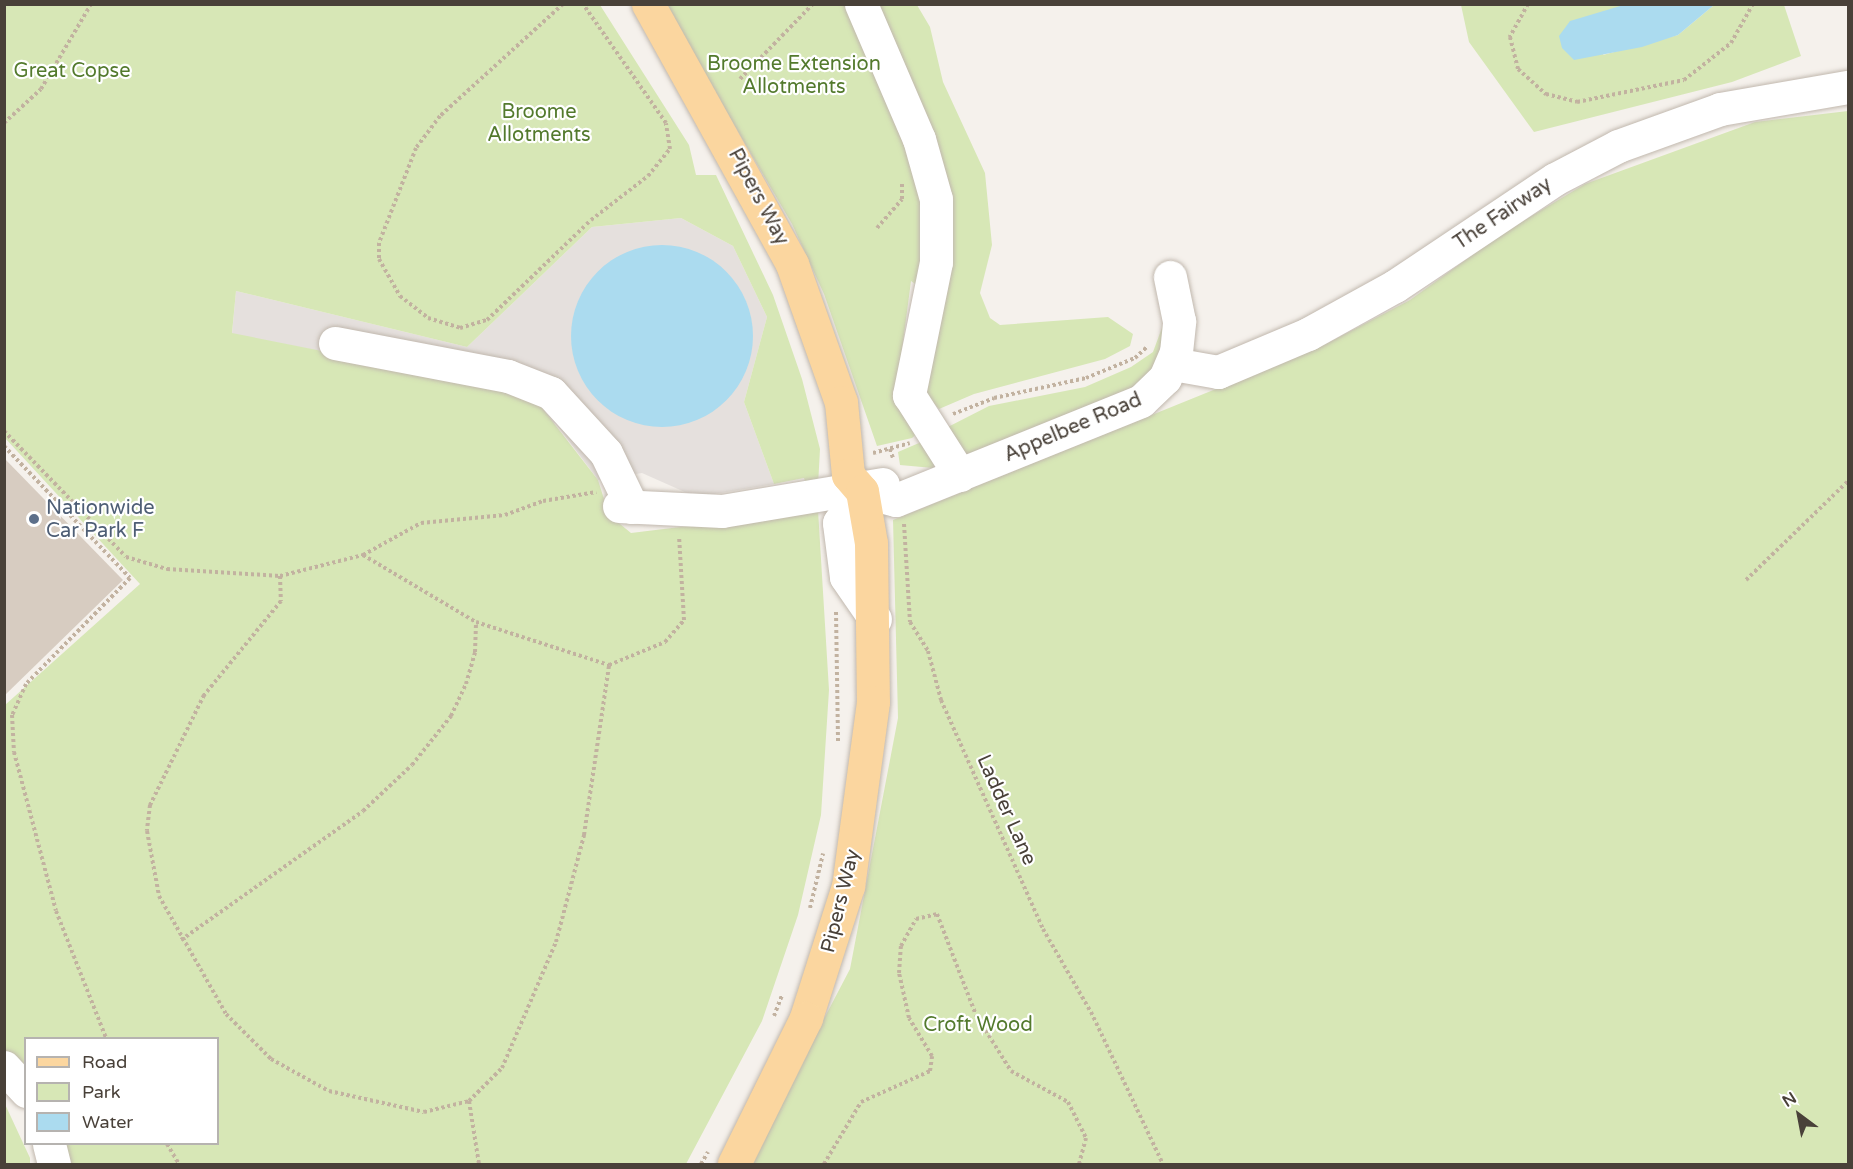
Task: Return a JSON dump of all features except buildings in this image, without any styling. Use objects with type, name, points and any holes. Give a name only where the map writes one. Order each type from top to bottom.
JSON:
[{"type":"main road","name":"Pipers Way","points":[[648,4],[783,242],[841,402],[848,475],[862,491]]},
{"type":"main road","name":"Pipers Way","points":[[841,402],[889,470]]},
{"type":"main road","name":"Pipers Way","points":[[723,1154],[806,1018],[844,902],[869,751],[875,619],[862,491],[869,470],[889,470]]},
{"type":"street","points":[[861,4],[919,139],[936,199],[936,262],[908,382],[913,406],[929,428],[952,477]]},
{"type":"street","name":"The Fairway","points":[[1173,364],[1218,372],[1308,334],[1395,286],[1554,179],[1636,138],[1720,109],[1848,87]]},
{"type":"street","points":[[1170,277],[1179,329],[1173,364]]},
{"type":"street","points":[[335,343],[508,376],[551,393],[606,453],[626,507],[722,511],[862,491]]},
{"type":"street","name":"Appelbee Road","points":[[889,470],[952,477],[1141,401],[1173,364]]},
{"type":"street","points":[[4,1067],[24,1089]]},
{"type":"street","points":[[49,1145],[54,1164]]},
{"type":"path","points":[[4,123],[41,89],[92,4]]},
{"type":"path","points":[[562,4],[440,116],[416,148],[379,243],[379,259],[400,296],[428,318],[460,328],[487,320],[591,220],[648,176],[670,149],[666,123],[583,4]]},
{"type":"path","points":[[740,79],[813,4]]},
{"type":"path","points":[[1528,4],[1510,37],[1518,69],[1546,94],[1577,102],[1684,80],[1731,43],[1753,4]]},
{"type":"path","points":[[889,470],[929,428],[994,398],[1064,385],[1116,366],[1143,353],[1151,339]]},
{"type":"path","points":[[4,431],[134,562],[280,576],[363,555],[421,523],[505,515],[586,492],[603,492],[626,507]]},
{"type":"path","points":[[4,446],[130,578],[26,684],[12,715],[14,752],[56,911],[106,1037]]},
{"type":"path","name":"Ladder Lane","points":[[889,470],[910,622],[928,651],[953,730],[1043,929],[1091,1012],[1163,1164]]},
{"type":"path","points":[[1746,580],[1848,481]]},
{"type":"path","points":[[363,555],[476,622],[609,665],[665,642],[684,620],[685,579],[674,510]]},
{"type":"path","points":[[280,576],[281,601],[204,694],[150,806],[147,831],[159,896],[181,940],[232,1022],[271,1059],[300,1077],[329,1090],[424,1112],[469,1101],[502,1068],[556,942],[595,778],[609,665]]},
{"type":"path","points":[[835,602],[840,680],[837,752]]},
{"type":"path","points":[[181,940],[363,811],[412,765],[451,716],[466,684],[475,651],[476,622]]},
{"type":"path","points":[[807,917],[824,849]]},
{"type":"path","points":[[824,1164],[861,1102],[930,1071],[932,1056],[909,1018],[899,973],[901,946],[916,919],[937,914],[976,1015],[1011,1071],[1068,1102],[1086,1138],[1079,1164]]},
{"type":"path","points":[[772,1022],[786,984]]},
{"type":"path","points":[[469,1101],[479,1164]]},
{"type":"path","points":[[168,1145],[179,1164]]},
{"type":"path","points":[[700,1164],[723,1154]]},
{"type":"shaded area","points":[[681,218],[733,246],[767,317],[744,402],[774,484],[696,497],[642,473],[598,480],[556,424],[473,381],[232,334],[236,291],[467,347],[592,227]]},
{"type":"green space","points":[[4,5],[600,5],[689,145],[696,175],[716,175],[773,295],[802,379],[820,449],[818,486],[807,487],[804,478],[774,484],[744,402],[767,317],[733,246],[681,218],[592,227],[467,347],[236,291],[232,333],[473,381],[539,404],[598,480],[609,515],[631,533],[818,510],[829,690],[821,815],[798,915],[762,1021],[686,1164],[61,1164],[54,1145],[219,1145],[219,1037],[24,1037],[24,1080],[5,1051],[5,705],[140,584],[5,438]]},
{"type":"green space","name":"Broome Extension Allotments","points":[[664,5],[917,5],[930,27],[943,82],[985,173],[992,245],[980,293],[990,318],[1000,325],[1108,317],[1133,334],[1130,346],[1105,359],[974,394],[939,409],[923,392],[931,295],[911,281],[896,396],[920,431],[912,438],[877,446],[824,294],[792,224]]},
{"type":"green space","points":[[1461,5],[1627,5],[1603,55],[1678,35],[1714,5],[1784,5],[1801,56],[1732,82],[1534,132],[1469,42]]},
{"type":"green space","name":"Croft Wood","points":[[1848,111],[1848,1164],[748,1164],[850,969],[898,718],[893,520],[1322,346],[1410,300],[1503,233],[1585,184],[1755,122]]},
{"type":"green space","points":[[1163,325],[1165,354],[1134,390],[970,458],[942,430],[989,406],[1085,387],[1131,367],[1153,352]]},
{"type":"green space","points":[[926,440],[937,463],[933,468],[900,465],[898,452]]},
{"type":"green space","points":[[4,1102],[30,1158],[30,1164],[5,1164]]},
{"type":"water","points":[[1627,4],[1714,5],[1678,35],[1642,47],[1574,60],[1562,48],[1559,36],[1570,21]]},
{"type":"water","points":[[662,245],[680,246],[697,252],[713,260],[727,271],[738,285],[746,301],[752,318],[752,354],[746,371],[738,387],[727,401],[713,412],[697,420],[680,426],[662,427],[644,426],[627,420],[611,412],[597,401],[586,387],[578,371],[572,354],[571,336],[572,318],[578,301],[586,285],[597,271],[611,260],[627,252],[644,246]]},
{"type":"place","name":"Nationwide Car Park F","points":[[34,519]]},
{"type":"park label","name":"Great Copse","points":[[72,71]]},
{"type":"park label","name":"Broome Allotments","points":[[539,124]]}]
